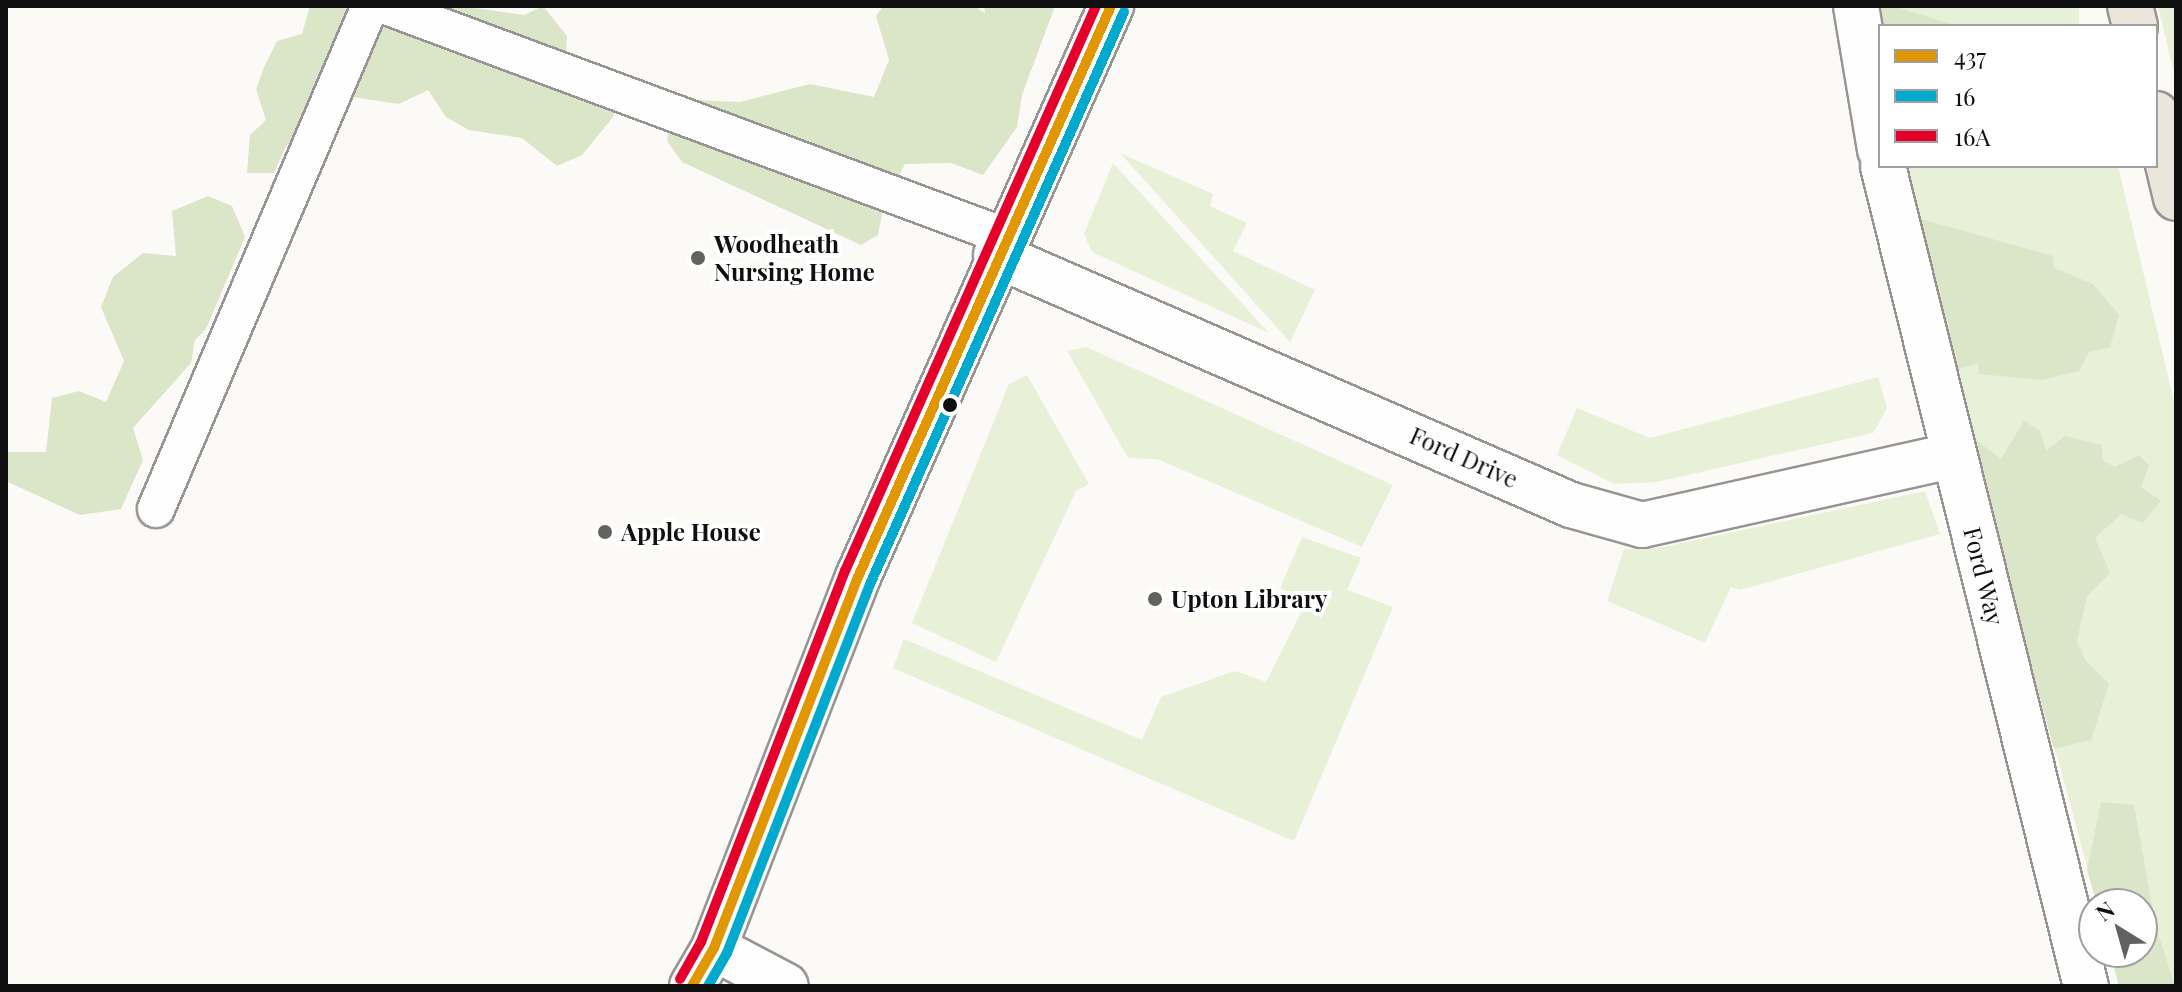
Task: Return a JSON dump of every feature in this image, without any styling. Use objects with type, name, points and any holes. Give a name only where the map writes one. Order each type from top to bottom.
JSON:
[{"type":"main road","points":[[2158,122],[2176,198]]},
{"type":"street","points":[[692,986],[714,948],[858,577],[1000,246],[1111,6]]},
{"type":"street","points":[[1856,6],[1878,138]]},
{"type":"street","name":"Ford Way","points":[[1883,168],[2086,986]]},
{"type":"street","name":"Ford Drive","points":[[1000,246],[1571,505],[1642,525],[1954,455]]},
{"type":"street","points":[[714,948],[786,986]]},
{"type":"lane","points":[[156,509],[370,6]]},
{"type":"lane","points":[[386,6],[1000,246]]},
{"type":"green space","points":[[310,6],[460,6],[524,15],[543,6],[567,36],[565,71],[611,92],[614,116],[582,155],[557,166],[522,138],[469,130],[446,117],[428,90],[399,104],[352,97],[286,146],[274,173],[247,173],[250,135],[266,120],[256,89],[264,67],[277,41],[302,34]]},
{"type":"green space","points":[[883,6],[974,6],[985,13],[984,6],[1055,6],[1022,95],[1017,127],[983,175],[951,163],[905,164],[884,204],[878,235],[861,245],[682,162],[667,141],[674,99],[740,102],[810,84],[874,97],[889,60],[876,16]]},
{"type":"green space","points":[[1868,6],[2079,6],[2079,24],[1878,24],[1878,29],[1868,29]]},
{"type":"green space","points":[[1868,6],[1893,6],[1951,24],[1879,24]]},
{"type":"green space","points":[[2158,6],[2176,6],[2176,81],[2159,11]]},
{"type":"green space","points":[[1120,153],[1213,194],[1210,206],[1247,223],[1233,251],[1315,290],[1290,342]]},
{"type":"green space","points":[[1113,163],[1269,333],[1092,252],[1084,234]]},
{"type":"green space","points":[[1899,168],[2118,168],[2176,410],[2176,986],[2119,986],[2114,968],[2158,968],[2158,888],[2093,888]]},
{"type":"green space","points":[[208,196],[232,206],[245,237],[206,329],[195,340],[191,363],[133,428],[143,460],[121,509],[80,515],[8,482],[6,452],[46,452],[52,398],[79,391],[106,402],[124,361],[101,307],[113,277],[143,253],[176,256],[172,211]]},
{"type":"green space","points":[[1907,215],[2053,256],[2054,268],[2093,284],[2119,315],[2110,347],[2089,352],[2079,371],[2042,380],[1979,374],[1978,363],[1950,372]]},
{"type":"green space","points":[[1086,347],[1393,485],[1362,547],[1157,459],[1128,458],[1067,351]]},
{"type":"green space","points":[[1027,375],[1089,484],[1076,491],[996,662],[912,623],[1009,384]]},
{"type":"green space","points":[[1878,377],[1887,408],[1873,433],[1657,482],[1614,484],[1557,455],[1577,408],[1650,438]]},
{"type":"green space","points":[[2024,421],[2040,431],[2046,451],[2065,436],[2101,445],[2103,461],[2115,467],[2139,455],[2149,465],[2141,487],[2161,501],[2143,523],[2121,514],[2095,538],[2110,573],[2087,596],[2077,641],[2085,660],[2109,684],[2091,740],[2054,749],[1967,433],[2001,459]]},
{"type":"green space","points":[[1925,491],[1940,534],[1740,590],[1731,587],[1705,643],[1607,601],[1624,549],[1658,548]]},
{"type":"green space","points":[[1302,537],[1361,558],[1347,590],[1393,607],[1294,841],[893,668],[904,639],[1142,740],[1161,697],[1235,671],[1266,682],[1306,603],[1280,588]]},
{"type":"green space","points":[[2101,802],[2134,805],[2149,888],[2092,888],[2087,870]]},
{"type":"green space","points":[[2158,933],[2175,986],[2119,986],[2114,968],[2158,968]]},
{"type":"transit line","name":"16A","points":[[680,979],[701,942],[845,571],[1096,6]]},
{"type":"transit line","name":"437","points":[[692,986],[714,948],[858,577],[1111,6]]},
{"type":"transit line","name":"16","points":[[708,986],[727,953],[871,582],[1124,12]]},
{"type":"place","name":"Woodheath Nursing Home","points":[[698,258]]},
{"type":"place","name":"Apple House","points":[[605,532]]},
{"type":"place","name":"Upton Library","points":[[1155,599]]}]
